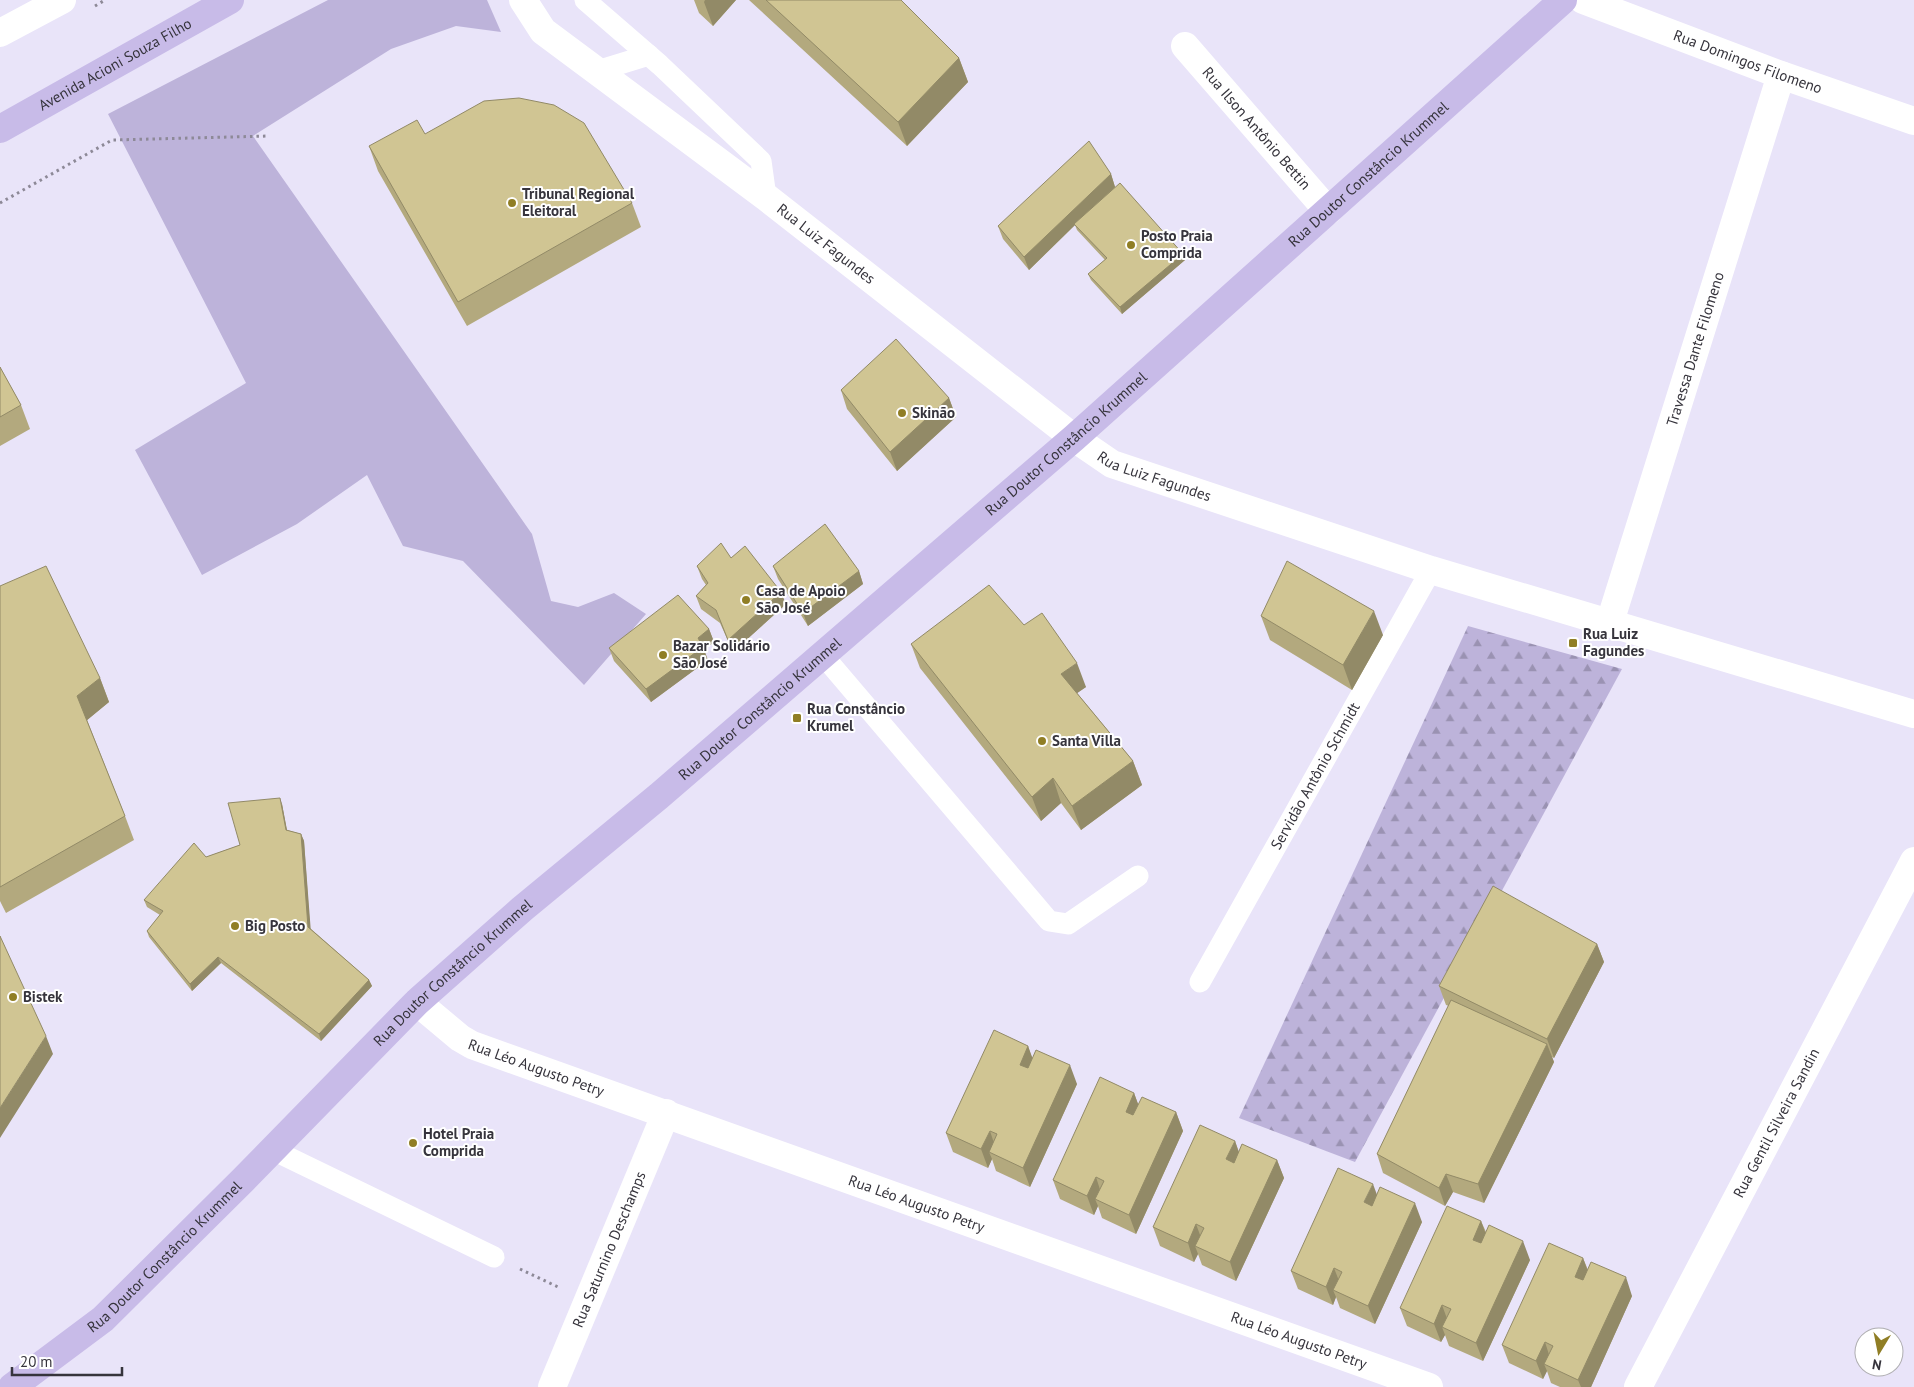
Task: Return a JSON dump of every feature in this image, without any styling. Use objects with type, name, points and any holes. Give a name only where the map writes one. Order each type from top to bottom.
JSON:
[{"type":"main road","name":"Avenida Acioni Souza Filho","points":[[0,130],[230,0]]},
{"type":"main road","name":"Rua Doutor Constâncio Krummel","points":[[12,1387],[103,1319],[273,1150],[417,1002],[821,653],[1074,438],[1563,0]]},
{"type":"street","points":[[0,33],[62,0]]},
{"type":"street","name":"Rua Luiz Fagundes","points":[[523,0],[543,31],[766,197],[1074,438],[1112,464],[1432,570],[1914,714]]},
{"type":"street","name":"Rua Domingos Filomeno","points":[[1583,0],[1781,75],[1914,121]]},
{"type":"street","name":"Rua Ilson Antônio Bettin","points":[[1184,46],[1328,211]]},
{"type":"street","name":"Travessa Dante Filomeno","points":[[1610,622],[1781,75]]},
{"type":"street","name":"Rua Gentil Silveira Sandin","points":[[1638,1387],[1736,1196],[1833,1019],[1914,861]]},
{"type":"street","name":"Rua Léo Augusto Petry","points":[[417,1002],[460,1038],[472,1045],[1429,1387]]},
{"type":"street","name":"Rua Saturnino Deschamps","points":[[552,1387],[666,1113]]},
{"type":"lane","points":[[585,0],[649,55],[761,161],[766,197]]},
{"type":"lane","points":[[597,71],[649,55]]},
{"type":"lane","name":"Servidão Antônio Schmidt","points":[[1200,982],[1432,570]]},
{"type":"lane","points":[[821,653],[1050,920],[1068,924],[1138,876]]},
{"type":"lane","points":[[273,1150],[494,1256]]},
{"type":"path","points":[[0,203],[112,140],[268,136]]},
{"type":"path","points":[[494,1256],[588,1301]]},
{"type":"green space","points":[[328,0],[487,0],[501,32],[456,26],[391,49],[253,136],[532,534],[551,601],[578,607],[614,593],[646,614],[584,685],[463,561],[403,546],[367,475],[297,524],[202,575],[135,450],[246,383],[108,114]]},
{"type":"green space","points":[[1468,626],[1622,669],[1355,1162],[1239,1118]]},
{"type":"building","points":[[766,0],[901,0],[959,58],[898,122]]},
{"type":"building","name":"Tribunal Regional Eleitoral","points":[[519,98],[554,105],[584,123],[632,203],[458,302],[369,146],[417,120],[425,134],[484,101]]},
{"type":"building","points":[[1089,141],[1111,174],[1024,257],[998,226]]},
{"type":"building","name":"Posto Praia Comprida","points":[[1120,183],[1183,254],[1120,307],[1088,274],[1107,258],[1074,224]]},
{"type":"building","name":"Skinão","points":[[896,339],[949,398],[890,452],[841,390]]},
{"type":"building","points":[[0,367],[21,405],[0,417]]},
{"type":"building","points":[[825,524],[859,571],[803,613],[773,566]]},
{"type":"building","name":"Casa de Apoio São José","points":[[721,543],[731,558],[745,546],[781,592],[728,640],[716,610],[696,596],[708,583],[697,566]]},
{"type":"building","points":[[1287,561],[1374,611],[1343,665],[1261,616]]},
{"type":"building","points":[[46,566],[100,678],[77,696],[125,816],[0,887],[0,586]]},
{"type":"building","name":"Santa Villa","points":[[989,585],[1024,625],[1042,613],[1077,663],[1061,674],[1133,761],[1072,806],[1053,778],[1032,797],[911,644]]},
{"type":"building","name":"Bazar Solidário São José","points":[[678,595],[709,629],[698,638],[703,647],[646,689],[609,648]]},
{"type":"building","name":"Big Posto","points":[[280,798],[286,830],[301,834],[308,927],[369,980],[319,1034],[218,957],[190,984],[147,931],[163,911],[144,900],[194,843],[206,857],[240,845],[228,803]]},
{"type":"building","points":[[1493,886],[1597,944],[1547,1039],[1439,986]]},
{"type":"building","name":"Bistek","points":[[0,936],[46,1036],[0,1108]]},
{"type":"building","points":[[1451,1000],[1547,1044],[1478,1184],[1446,1174],[1439,1188],[1377,1154]]},
{"type":"building","points":[[994,1030],[1028,1046],[1020,1065],[1028,1068],[1036,1050],[1070,1065],[1023,1168],[989,1152],[997,1134],[990,1131],[981,1149],[946,1133]]},
{"type":"building","points":[[1100,1077],[1134,1093],[1126,1112],[1133,1115],[1142,1097],[1176,1112],[1129,1215],[1095,1199],[1104,1181],[1096,1177],[1087,1196],[1053,1180]]},
{"type":"building","points":[[1200,1125],[1235,1141],[1226,1159],[1234,1163],[1242,1144],[1277,1160],[1230,1262],[1195,1246],[1204,1228],[1196,1224],[1188,1243],[1153,1227]]},
{"type":"building","points":[[1338,1168],[1373,1184],[1364,1202],[1372,1206],[1380,1187],[1415,1203],[1368,1306],[1333,1290],[1342,1272],[1334,1268],[1326,1287],[1291,1271]]},
{"type":"building","points":[[1447,1206],[1481,1221],[1473,1240],[1481,1243],[1489,1225],[1523,1241],[1476,1343],[1442,1327],[1451,1309],[1442,1305],[1434,1324],[1400,1308]]},
{"type":"building","points":[[1549,1243],[1583,1258],[1575,1277],[1583,1280],[1591,1262],[1626,1277],[1578,1380],[1544,1364],[1553,1346],[1545,1342],[1536,1361],[1502,1345]]},
{"type":"place","name":"Tribunal Regional Eleitoral","points":[[512,203]]},
{"type":"place","name":"Posto Praia Comprida","points":[[1131,245]]},
{"type":"place","name":"Skinão","points":[[902,413]]},
{"type":"place","name":"Casa de Apoio São José","points":[[746,600]]},
{"type":"place","name":"Rua Luiz Fagundes","points":[[1573,643]]},
{"type":"place","name":"Bazar Solidário São José","points":[[663,655]]},
{"type":"place","name":"Rua Constâncio Krumel","points":[[797,718]]},
{"type":"place","name":"Santa Villa","points":[[1042,741]]},
{"type":"place","name":"Big Posto","points":[[235,926]]},
{"type":"place","name":"Bistek","points":[[13,997]]},
{"type":"place","name":"Hotel Praia Comprida","points":[[413,1143]]}]
